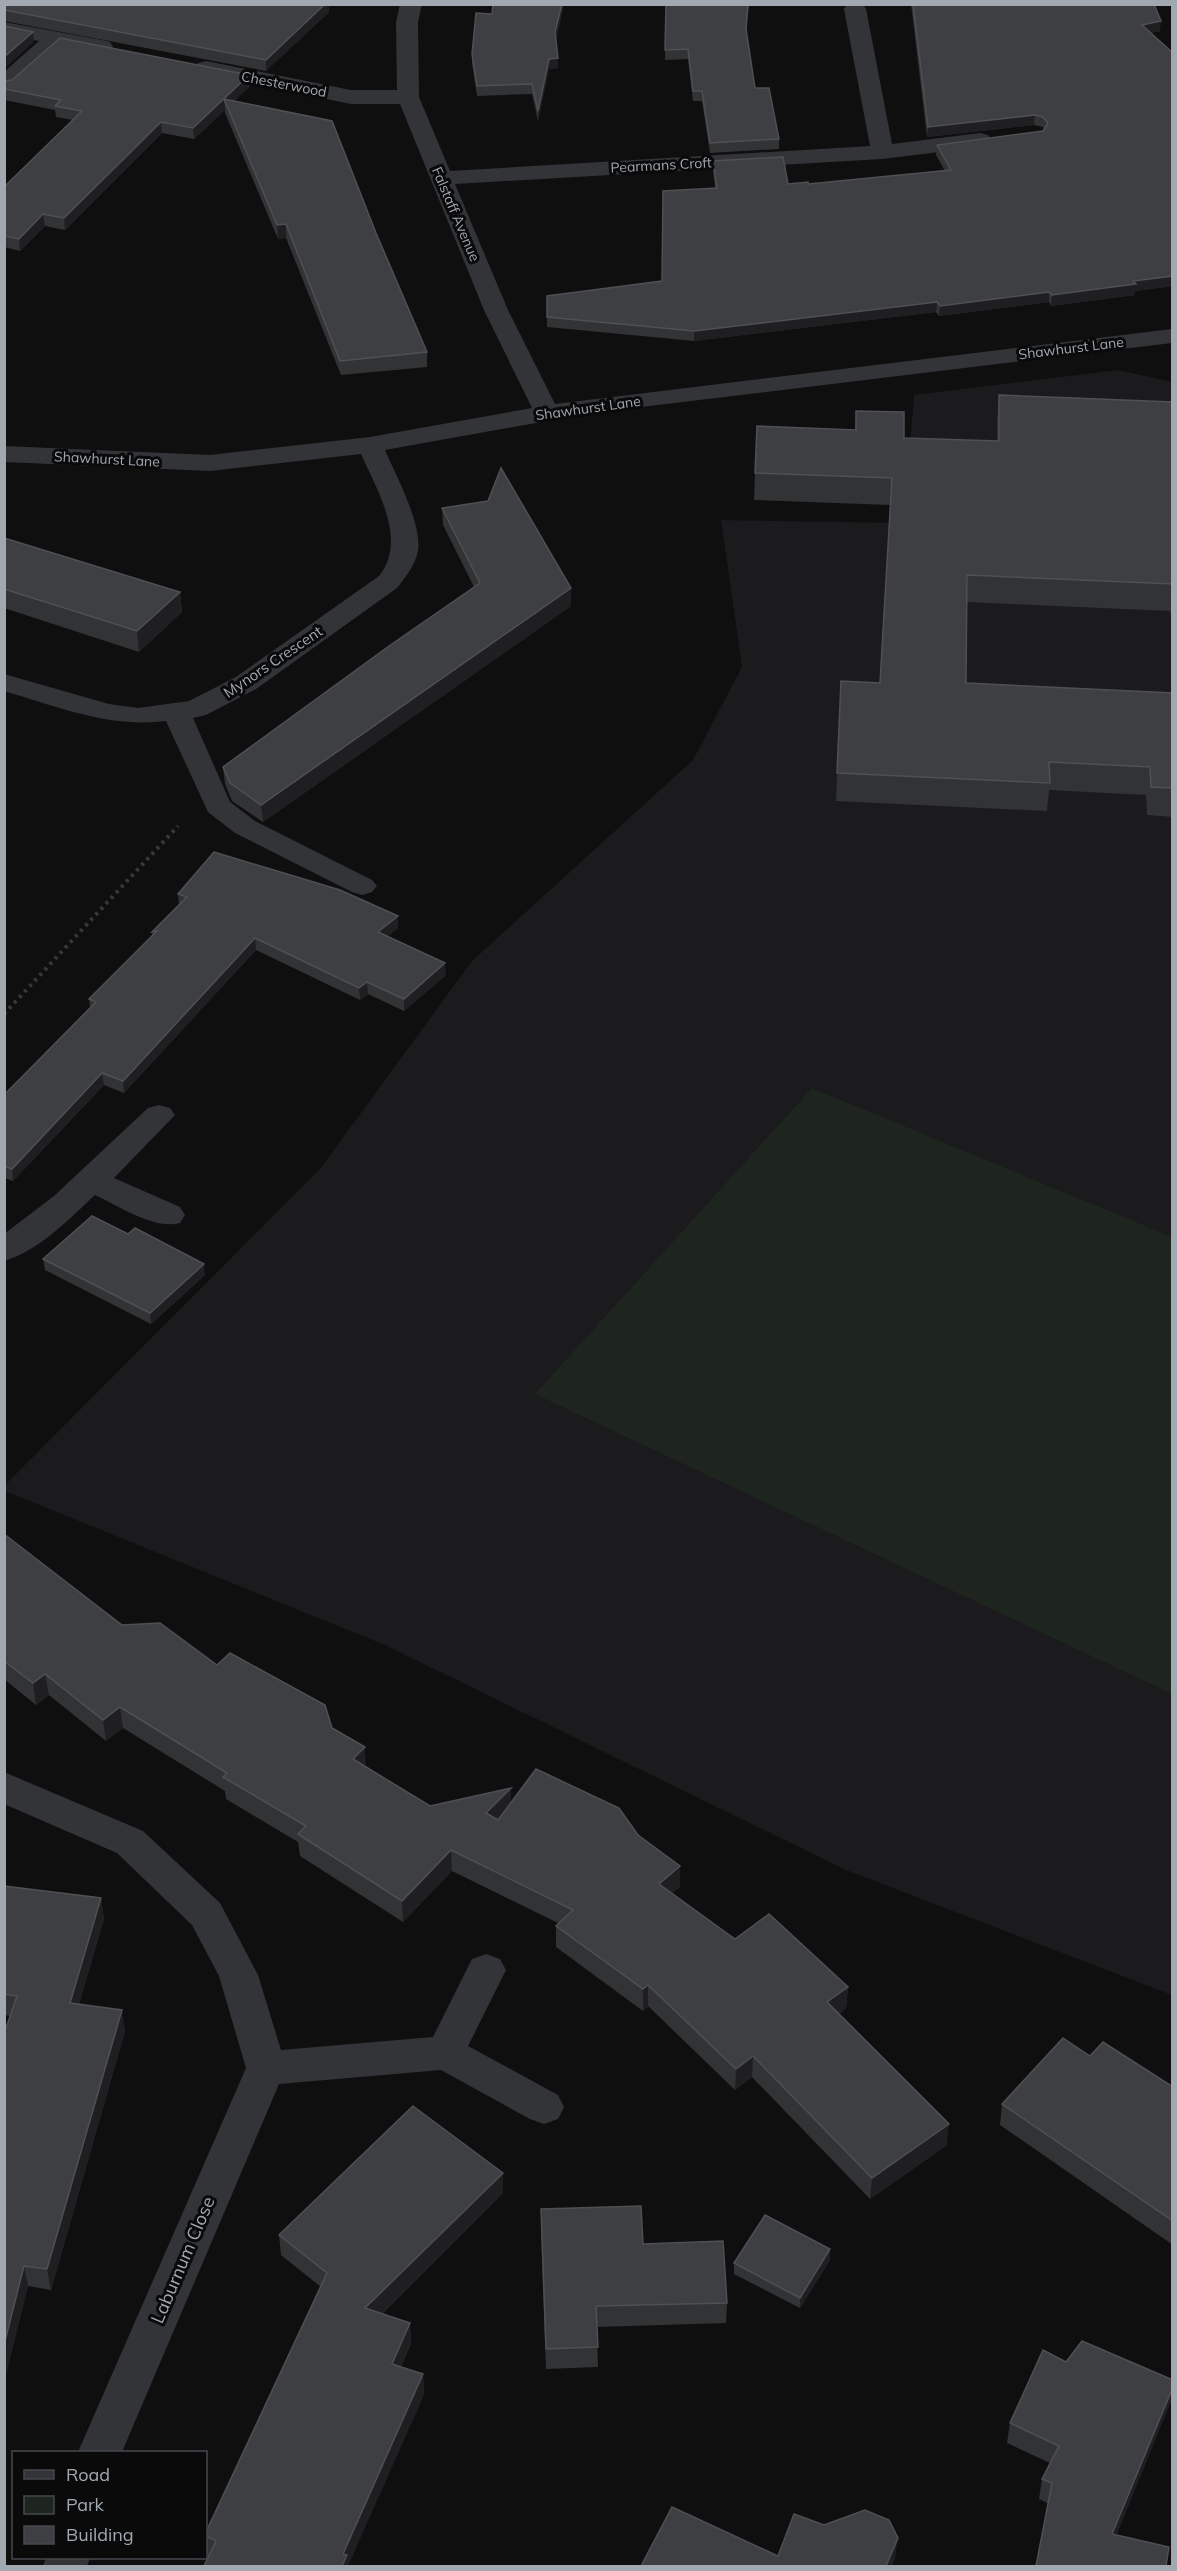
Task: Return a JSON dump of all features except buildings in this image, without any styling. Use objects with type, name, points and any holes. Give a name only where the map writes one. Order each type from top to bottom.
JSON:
[{"type":"street","name":"Falstaff Avenue","points":[[411,4],[407,22],[408,97],[496,310],[547,413]]},
{"type":"street","points":[[855,9],[882,152]]},
{"type":"street","points":[[4,28],[123,51]]},
{"type":"street","points":[[4,84],[56,38]]},
{"type":"street","name":"Chesterwood","points":[[190,65],[351,97],[408,97]]},
{"type":"street","name":"Pearmans Croft","points":[[440,178],[882,152],[998,138]]},
{"type":"street","name":"Shawhurst Lane","points":[[4,454],[210,463],[370,445],[547,413],[759,385],[1173,336]]},
{"type":"street","points":[[1127,342],[1173,360]]},
{"type":"street","name":"Mynors Crescent","points":[[4,682],[106,712],[138,716],[176,712],[213,702],[246,683],[388,582],[400,566],[406,547],[395,507],[370,445]]},
{"type":"street","points":[[176,712],[218,806],[245,827],[362,886]]},
{"type":"street","points":[[4,1250],[22,1239],[91,1181],[159,1114]]},
{"type":"street","points":[[91,1181],[168,1215]]},
{"type":"street","points":[[4,1787],[130,1842],[206,1914],[238,1975],[266,2068],[445,2053],[544,2107]]},
{"type":"street","points":[[445,2053],[486,1970]]},
{"type":"street","name":"Laburnum Close","points":[[100,2451],[266,2068]]},
{"type":"path","points":[[4,1014],[179,824]]},
{"type":"shaded area","points":[[1118,370],[1172,382],[1172,1995],[846,1870],[385,1645],[5,1491],[4,1486],[320,1169],[472,961],[693,760],[742,667],[721,520],[904,523],[914,395]]},
{"type":"green space","points":[[812,1088],[1172,1237],[1172,1694],[535,1394]]}]
